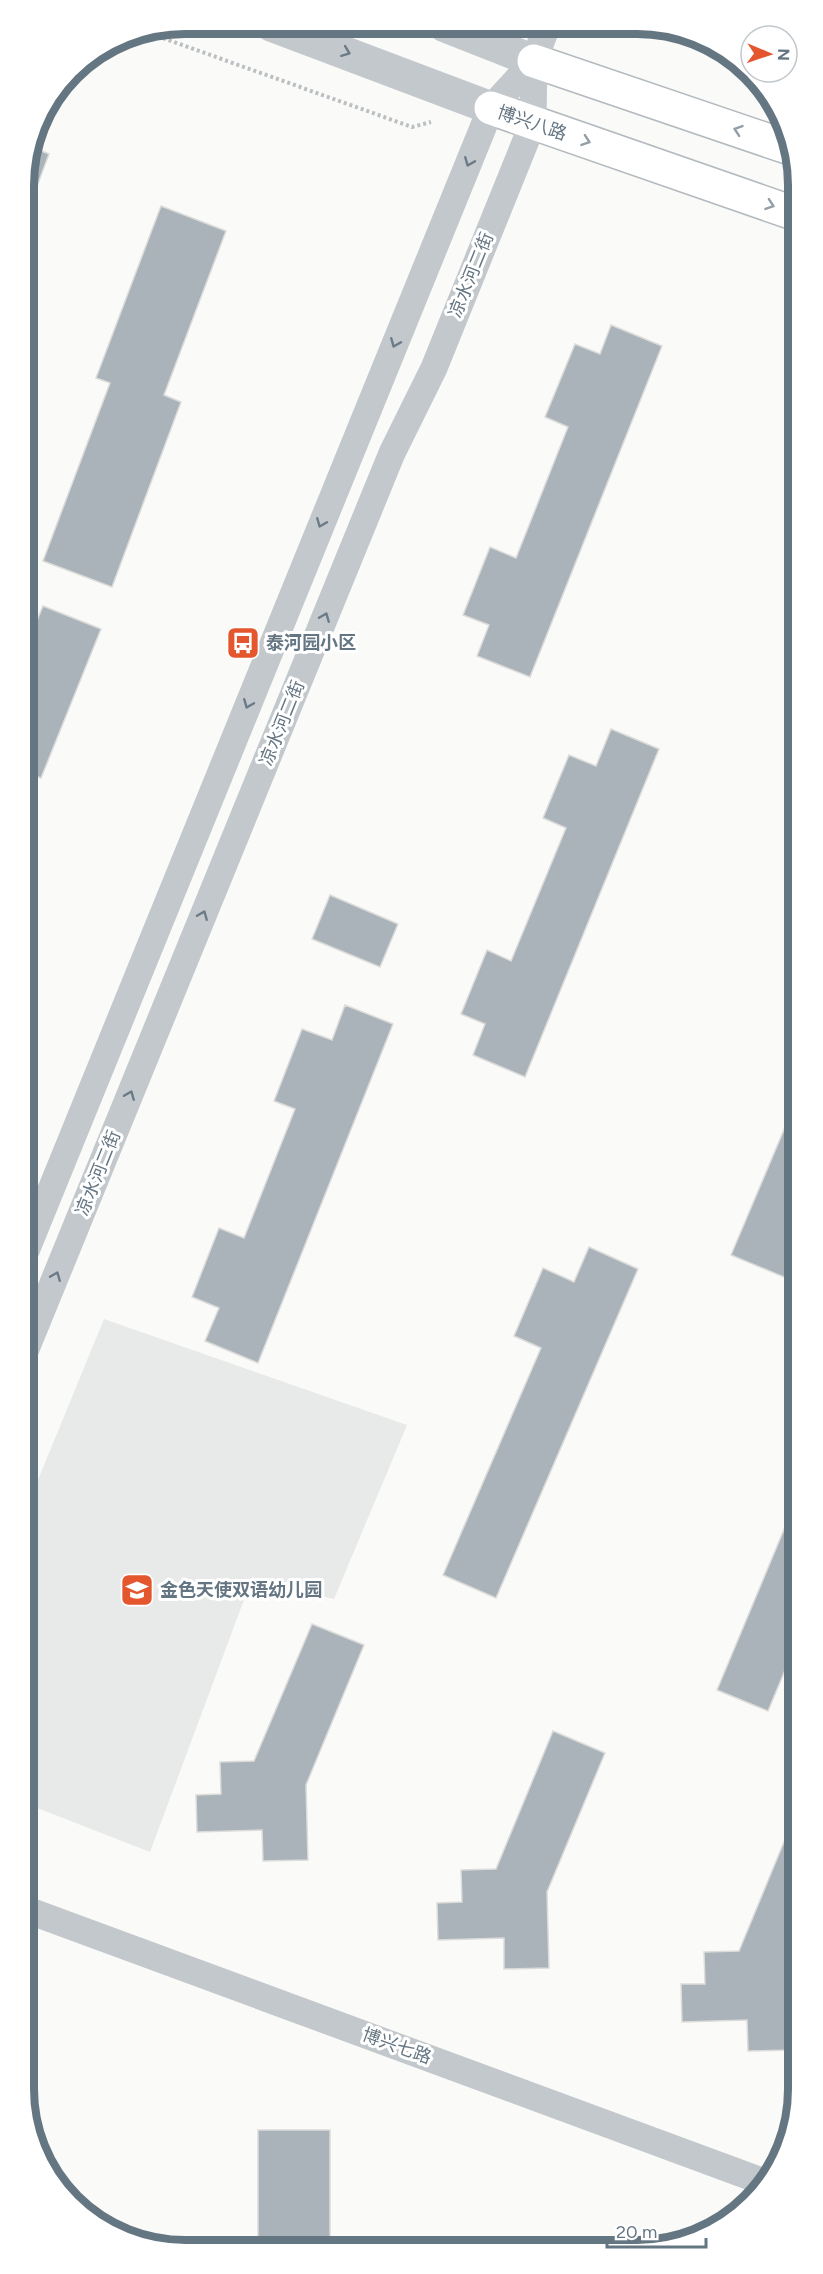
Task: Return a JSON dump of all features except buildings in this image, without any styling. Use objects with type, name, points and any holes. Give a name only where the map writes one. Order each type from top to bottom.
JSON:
[{"type":"main road","points":[[534,61],[783,145]]},
{"type":"main road","name":"博兴八路","points":[[491,108],[788,211]]},
{"type":"street","name":"博兴八路","points":[[297,34],[491,108]]},
{"type":"street","points":[[466,34],[534,61]]},
{"type":"street","name":"凉水河二街","points":[[34,1328],[392,453],[434,368],[533,123],[534,61],[544,34]]},
{"type":"street","name":"凉水河二街","points":[[34,1230],[491,108],[534,61]]},
{"type":"street","name":"博兴七路","points":[[34,1913],[757,2179]]},
{"type":"path","points":[[160,37],[412,127],[434,122]]},
{"type":"shaded area","name":"金色天使双语幼儿园","points":[[104,1319],[407,1425],[334,1599],[251,1581],[150,1852],[34,1807],[34,1489]]},
{"type":"place","name":"泰河园小区","points":[[243,643]]},
{"type":"place","name":"金色天使双语幼儿园","points":[[137,1590]]}]
